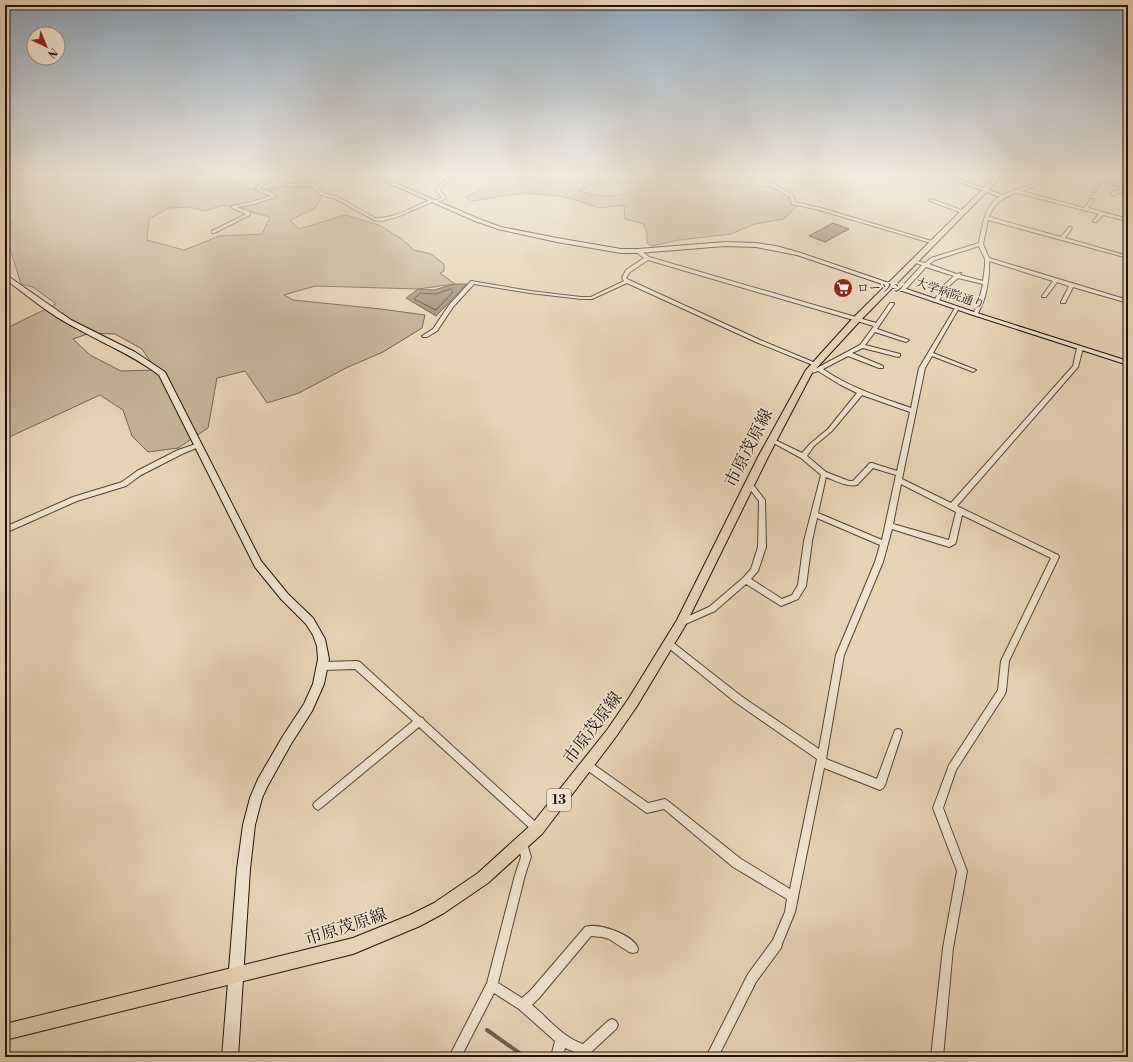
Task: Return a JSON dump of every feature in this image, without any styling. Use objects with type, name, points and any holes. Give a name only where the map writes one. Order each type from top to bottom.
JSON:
[{"type":"main road","name":"市原茂原線","points":[[5,1032],[353,946],[415,921],[439,908],[483,878],[523,843],[537,828],[634,702],[681,623],[771,440],[814,368],[856,320],[896,288],[915,261],[951,224]]},
{"type":"street","points":[[213,232],[230,224]]},
{"type":"street","name":"大学病院通り","points":[[487,224],[500,228],[607,249],[638,251],[725,244],[762,246],[799,254],[956,308],[1128,363]]},
{"type":"street","points":[[872,224],[933,242]]},
{"type":"street","points":[[975,314],[980,308],[988,268],[987,259],[981,244],[985,224]]},
{"type":"street","points":[[1006,224],[1128,257]]},
{"type":"street","points":[[1062,239],[1070,228]]},
{"type":"street","points":[[896,288],[934,259],[981,244]]},
{"type":"street","points":[[638,251],[647,258],[856,320],[906,340]]},
{"type":"street","points":[[647,258],[628,271],[624,278],[627,281],[758,341],[861,392],[913,411]]},
{"type":"street","points":[[987,259],[1128,302]]},
{"type":"street","points":[[915,261],[984,283]]},
{"type":"street","points":[[936,301],[944,288],[958,275]]},
{"type":"street","points":[[5,276],[76,326],[138,357],[162,374],[258,564],[270,581],[312,622],[320,636],[323,647],[323,666],[314,698],[270,768],[256,799],[247,843],[230,1057]]},
{"type":"street","points":[[1044,296],[1056,280]]},
{"type":"street","points":[[425,336],[435,330],[451,306],[474,282],[530,292],[592,298],[627,281]]},
{"type":"street","points":[[1063,302],[1072,285]]},
{"type":"street","points":[[814,368],[849,354],[862,346],[892,304]]},
{"type":"street","points":[[712,1057],[730,1018],[752,978],[776,944],[790,912],[821,760],[840,655],[879,562],[889,526],[922,368],[956,308]]},
{"type":"street","points":[[862,346],[898,355]]},
{"type":"street","points":[[952,506],[1076,366],[1080,348]]},
{"type":"street","points":[[849,354],[881,368]]},
{"type":"street","points":[[931,354],[973,370]]},
{"type":"street","points":[[803,456],[812,445],[830,430],[861,392]]},
{"type":"street","points":[[771,440],[803,456],[824,474],[849,483],[855,483],[872,465],[899,477],[952,506],[1055,557],[1005,661],[1002,691],[952,768],[938,808],[962,871],[948,948],[937,1057]]},
{"type":"street","points":[[5,530],[75,499],[124,484],[139,473],[180,452],[198,446]]},
{"type":"street","points":[[746,580],[781,603],[795,597],[802,586],[808,541],[824,474]]},
{"type":"street","points":[[681,623],[712,609],[746,580],[754,571],[762,547],[762,500],[749,484]]},
{"type":"street","points":[[889,526],[949,544],[952,542],[960,510]]},
{"type":"street","points":[[815,514],[884,544]]},
{"type":"street","points":[[668,643],[738,699],[821,760],[880,785],[898,732]]},
{"type":"street","points":[[323,666],[357,665],[537,828]]},
{"type":"street","points":[[318,805],[420,721]]},
{"type":"street","points":[[587,765],[647,808],[665,804],[737,863],[793,897]]},
{"type":"street","points":[[455,1057],[492,985],[526,857],[523,843]]},
{"type":"street","points":[[523,1005],[535,994],[589,930],[603,930],[633,948]]},
{"type":"street","points":[[492,985],[523,1005],[561,1038],[578,1048],[585,1050],[612,1024]]},
{"type":"street","points":[[556,1057],[561,1038]]},
{"type":"shaded area","points":[[9,224],[149,224],[147,240],[184,250],[220,236],[262,234],[267,224],[294,224],[299,229],[317,224],[374,224],[402,239],[414,250],[431,254],[444,264],[444,271],[440,273],[455,284],[418,289],[315,286],[284,295],[293,300],[425,315],[422,328],[383,352],[346,368],[299,393],[267,403],[245,371],[217,378],[208,428],[178,448],[148,452],[132,436],[123,410],[100,395],[5,439],[5,329],[56,304],[33,287],[21,284],[9,245],[5,243],[5,225]],"holes":[[[90,333],[115,334],[142,349],[156,370],[121,371],[90,355],[73,339]]]},
{"type":"shaded area","points":[[642,224],[758,224],[731,234],[679,240],[652,246],[647,243],[647,234],[644,224]]},
{"type":"water","points":[[455,284],[467,284],[436,316],[406,298],[418,289],[434,290]]},
{"type":"building","points":[[832,224],[849,229],[825,242],[809,236]]},
{"type":"waterway","points":[[487,1030],[525,1057]]},
{"type":"place","name":"ローソン","points":[[843,288]]}]
